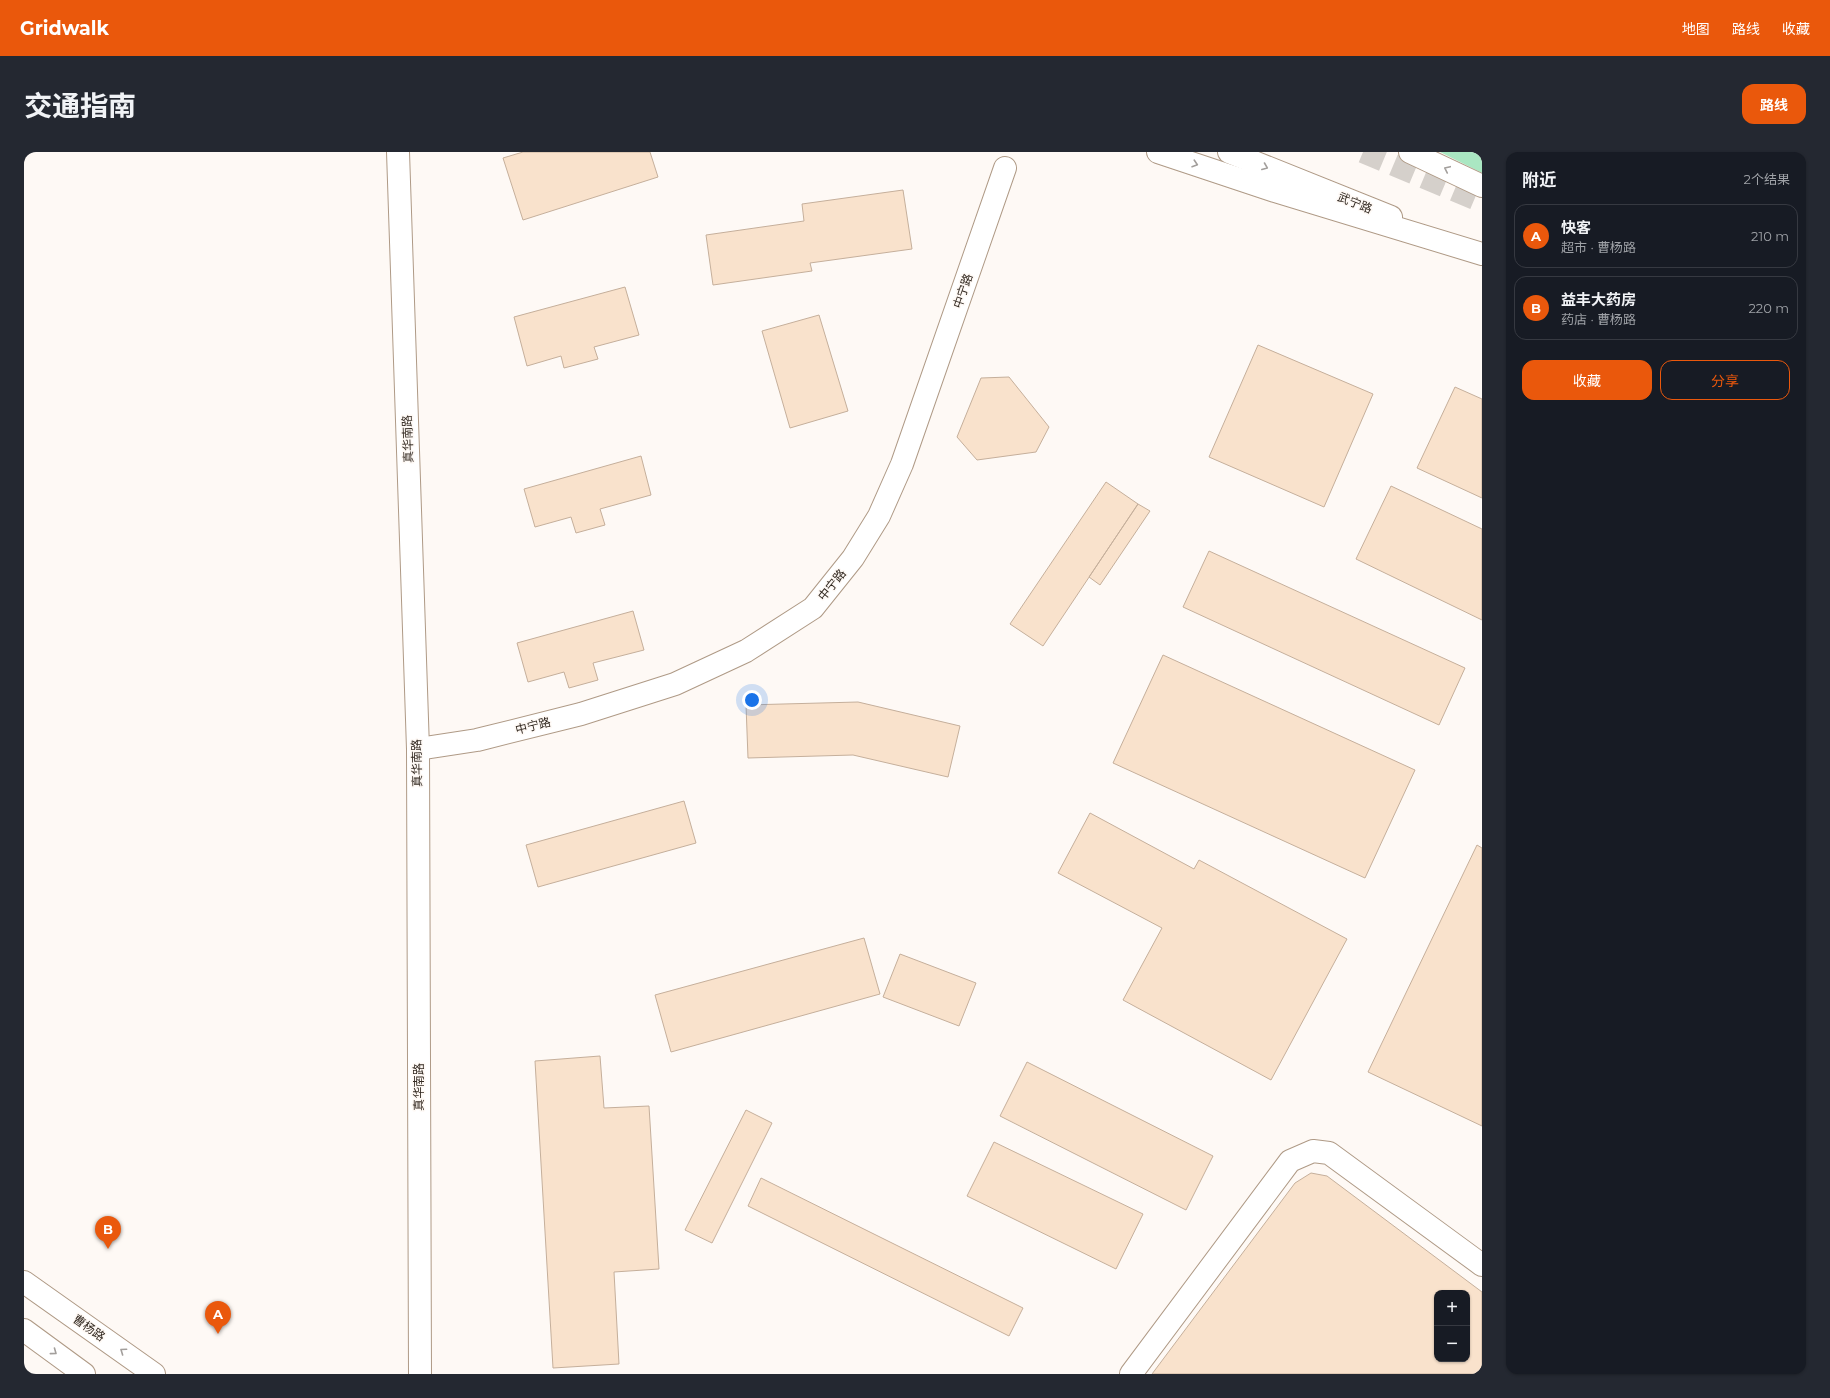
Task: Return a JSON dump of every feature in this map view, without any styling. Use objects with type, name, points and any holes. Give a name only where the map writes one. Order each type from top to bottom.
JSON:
[{"type":"main road","name":"真华南路","points":[[398,152],[418,749],[420,1374]]},
{"type":"main road","points":[[1158,152],[1275,191],[1482,254]]},
{"type":"main road","name":"武宁路","points":[[1228,152],[1482,254]]},
{"type":"main road","points":[[1410,152],[1482,186]]},
{"type":"main road","name":"中宁路","points":[[418,749],[477,740],[581,714],[675,684],[746,651],[813,608],[853,558],[879,516],[902,464],[1005,168]]},
{"type":"main road","points":[[1131,1374],[1290,1161],[1313,1151],[1329,1153],[1482,1265]]},
{"type":"main road","name":"曹杨路","points":[[24,1282],[154,1374]]},
{"type":"main road","points":[[24,1330],[84,1374]]},
{"type":"green space","points":[[1440,152],[1482,152],[1482,173]]},
{"type":"building","points":[[523,152],[650,152],[658,177],[523,220],[503,158]]},
{"type":"building","points":[[903,190],[912,249],[810,263],[812,271],[713,285],[706,235],[804,221],[802,204]]},
{"type":"building","points":[[625,287],[639,335],[594,347],[598,359],[564,368],[561,356],[527,366],[514,317]]},
{"type":"building","points":[[819,315],[848,411],[790,428],[762,331]]},
{"type":"building","points":[[1258,345],[1373,394],[1324,507],[1209,457]]},
{"type":"building","points":[[1009,377],[1049,427],[1036,452],[977,460],[957,437],[981,378]]},
{"type":"building","points":[[1455,387],[1482,399],[1482,498],[1417,468]]},
{"type":"building","points":[[641,456],[651,495],[600,509],[605,525],[576,533],[571,517],[535,527],[524,489]]},
{"type":"building","points":[[1106,482],[1138,504],[1043,646],[1010,624]]},
{"type":"building","points":[[1391,486],[1482,529],[1482,620],[1356,559]]},
{"type":"building","points":[[1138,504],[1150,511],[1100,585],[1089,577]]},
{"type":"building","points":[[1209,551],[1465,668],[1439,725],[1183,607]]},
{"type":"building","points":[[633,611],[644,650],[593,663],[598,680],[569,688],[564,672],[528,682],[517,643]]},
{"type":"building","points":[[1163,655],[1415,770],[1365,878],[1113,763]]},
{"type":"building","points":[[858,702],[960,726],[948,777],[853,755],[748,758],[746,705]]},
{"type":"building","points":[[684,801],[696,843],[538,887],[526,845]]},
{"type":"building","points":[[1090,813],[1194,869],[1199,860],[1347,939],[1271,1080],[1123,1000],[1162,928],[1058,873]]},
{"type":"building","points":[[1477,845],[1482,848],[1482,1126],[1368,1072]]},
{"type":"building","points":[[864,938],[880,994],[671,1052],[655,995]]},
{"type":"building","points":[[900,954],[976,983],[959,1026],[883,997]]},
{"type":"building","points":[[600,1056],[604,1108],[649,1106],[659,1269],[614,1272],[619,1364],[553,1368],[535,1061]]},
{"type":"building","points":[[1027,1062],[1213,1156],[1186,1210],[1000,1116]]},
{"type":"building","points":[[746,1110],[772,1123],[712,1243],[685,1230]]},
{"type":"building","points":[[994,1142],[1143,1214],[1116,1269],[967,1196]]},
{"type":"building","points":[[1311,1173],[1327,1176],[1482,1292],[1482,1374],[1152,1374],[1295,1183]]},
{"type":"building","points":[[761,1178],[1023,1308],[1009,1336],[748,1206]]},
{"type":"tunnel","points":[[1363,152],[1482,202]]},
{"type":"place","name":"益丰大药房","points":[[108,1249]]},
{"type":"place","name":"快客","points":[[218,1334]]}]
